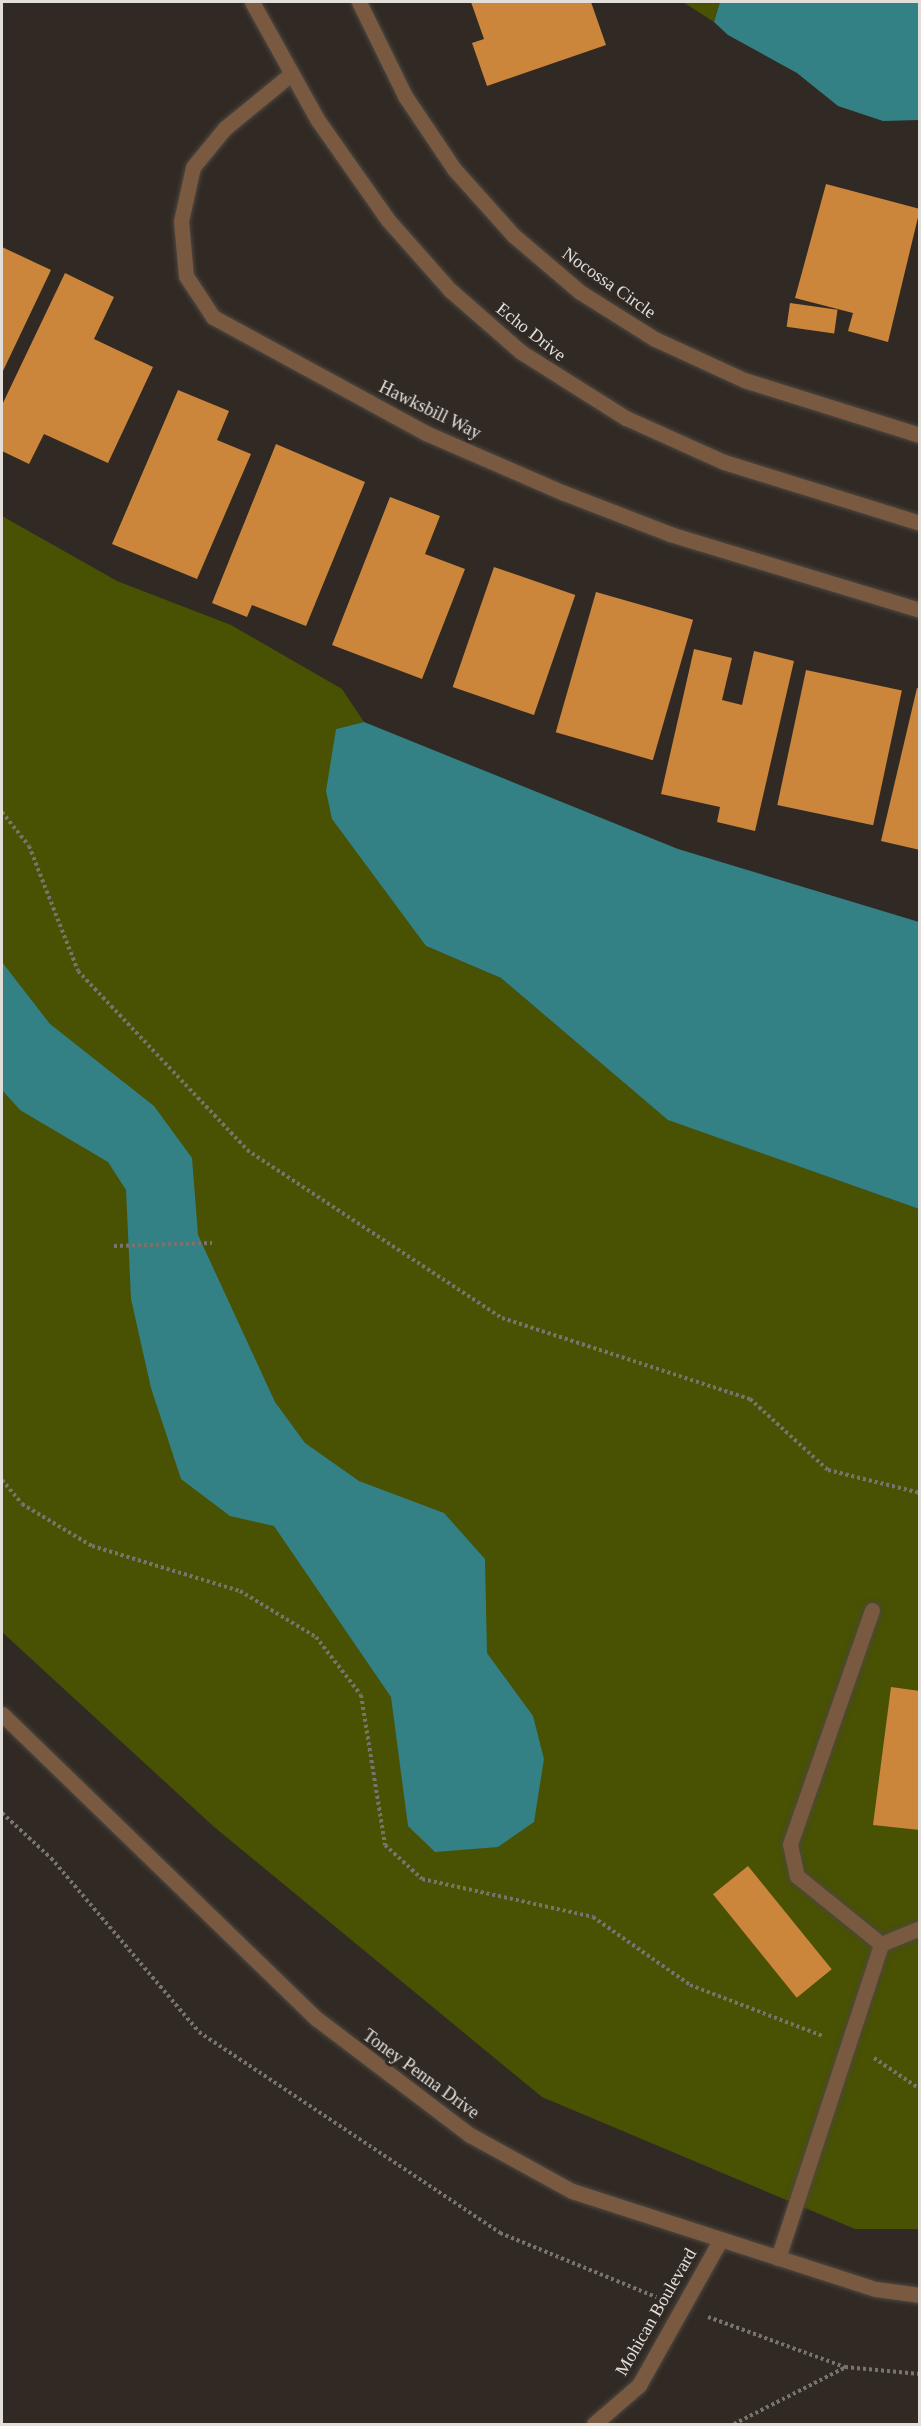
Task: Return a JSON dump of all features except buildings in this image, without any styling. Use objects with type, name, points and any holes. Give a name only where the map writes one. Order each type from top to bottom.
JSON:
[{"type":"street","name":"Echo Drive","points":[[252,2],[291,74],[388,220],[450,290],[521,352],[626,418],[724,462],[920,523]]},
{"type":"street","name":"Nocossa Circle","points":[[359,2],[405,96],[454,169],[513,235],[580,292],[654,339],[744,380],[920,435]]},
{"type":"street","name":"Hawksbill Way","points":[[291,74],[225,128],[193,167],[181,221],[186,276],[213,317],[426,433],[564,493],[670,534],[920,610]]},
{"type":"street","points":[[872,1610],[790,1844],[797,1876],[881,1944]]},
{"type":"street","name":"Toney Penna Drive","points":[[2,1714],[317,2019],[376,2068],[470,2135],[572,2191],[876,2289],[920,2295]]},
{"type":"street","points":[[778,2258],[881,1944],[920,1928]]},
{"type":"street","name":"Mohican Boulevard","points":[[599,2424],[639,2385],[721,2239]]},
{"type":"path","points":[[2,812],[28,846],[78,971],[247,1150],[502,1318],[750,1400],[828,1470],[920,1493]]},
{"type":"path","points":[[114,1246],[212,1243]]},
{"type":"path","points":[[2,1480],[22,1504],[92,1546],[240,1591],[316,1637],[361,1695],[385,1845],[422,1879],[593,1917],[690,1985],[848,2045],[895,2067],[920,2090]]},
{"type":"path","points":[[2,1813],[51,1858],[199,2032],[500,2233],[629,2290]]},
{"type":"path","points":[[741,2333],[844,2367],[920,2374]]},
{"type":"path","points":[[734,2424],[844,2367]]},
{"type":"green space","points":[[683,2],[720,2],[714,22]]},
{"type":"green space","points":[[2,516],[117,581],[231,625],[342,689],[364,722],[336,729],[385,886],[426,946],[501,978],[669,1120],[919,1209],[919,2229],[855,2229],[542,2097],[213,1826],[2,1632]]},
{"type":"water","points":[[720,2],[919,2],[919,120],[883,121],[838,106],[797,73],[728,35],[714,22]]},
{"type":"water","points":[[364,722],[678,849],[919,922],[919,1209],[668,1120],[501,978],[426,946],[332,819],[326,791],[336,729]]},
{"type":"water","points":[[2,962],[50,1024],[154,1106],[192,1158],[198,1235],[275,1402],[305,1443],[359,1481],[444,1513],[485,1559],[487,1653],[533,1716],[544,1759],[534,1822],[498,1847],[435,1852],[408,1826],[391,1697],[274,1526],[230,1516],[181,1479],[151,1388],[131,1299],[126,1190],[108,1162],[20,1110],[2,1090]]}]
